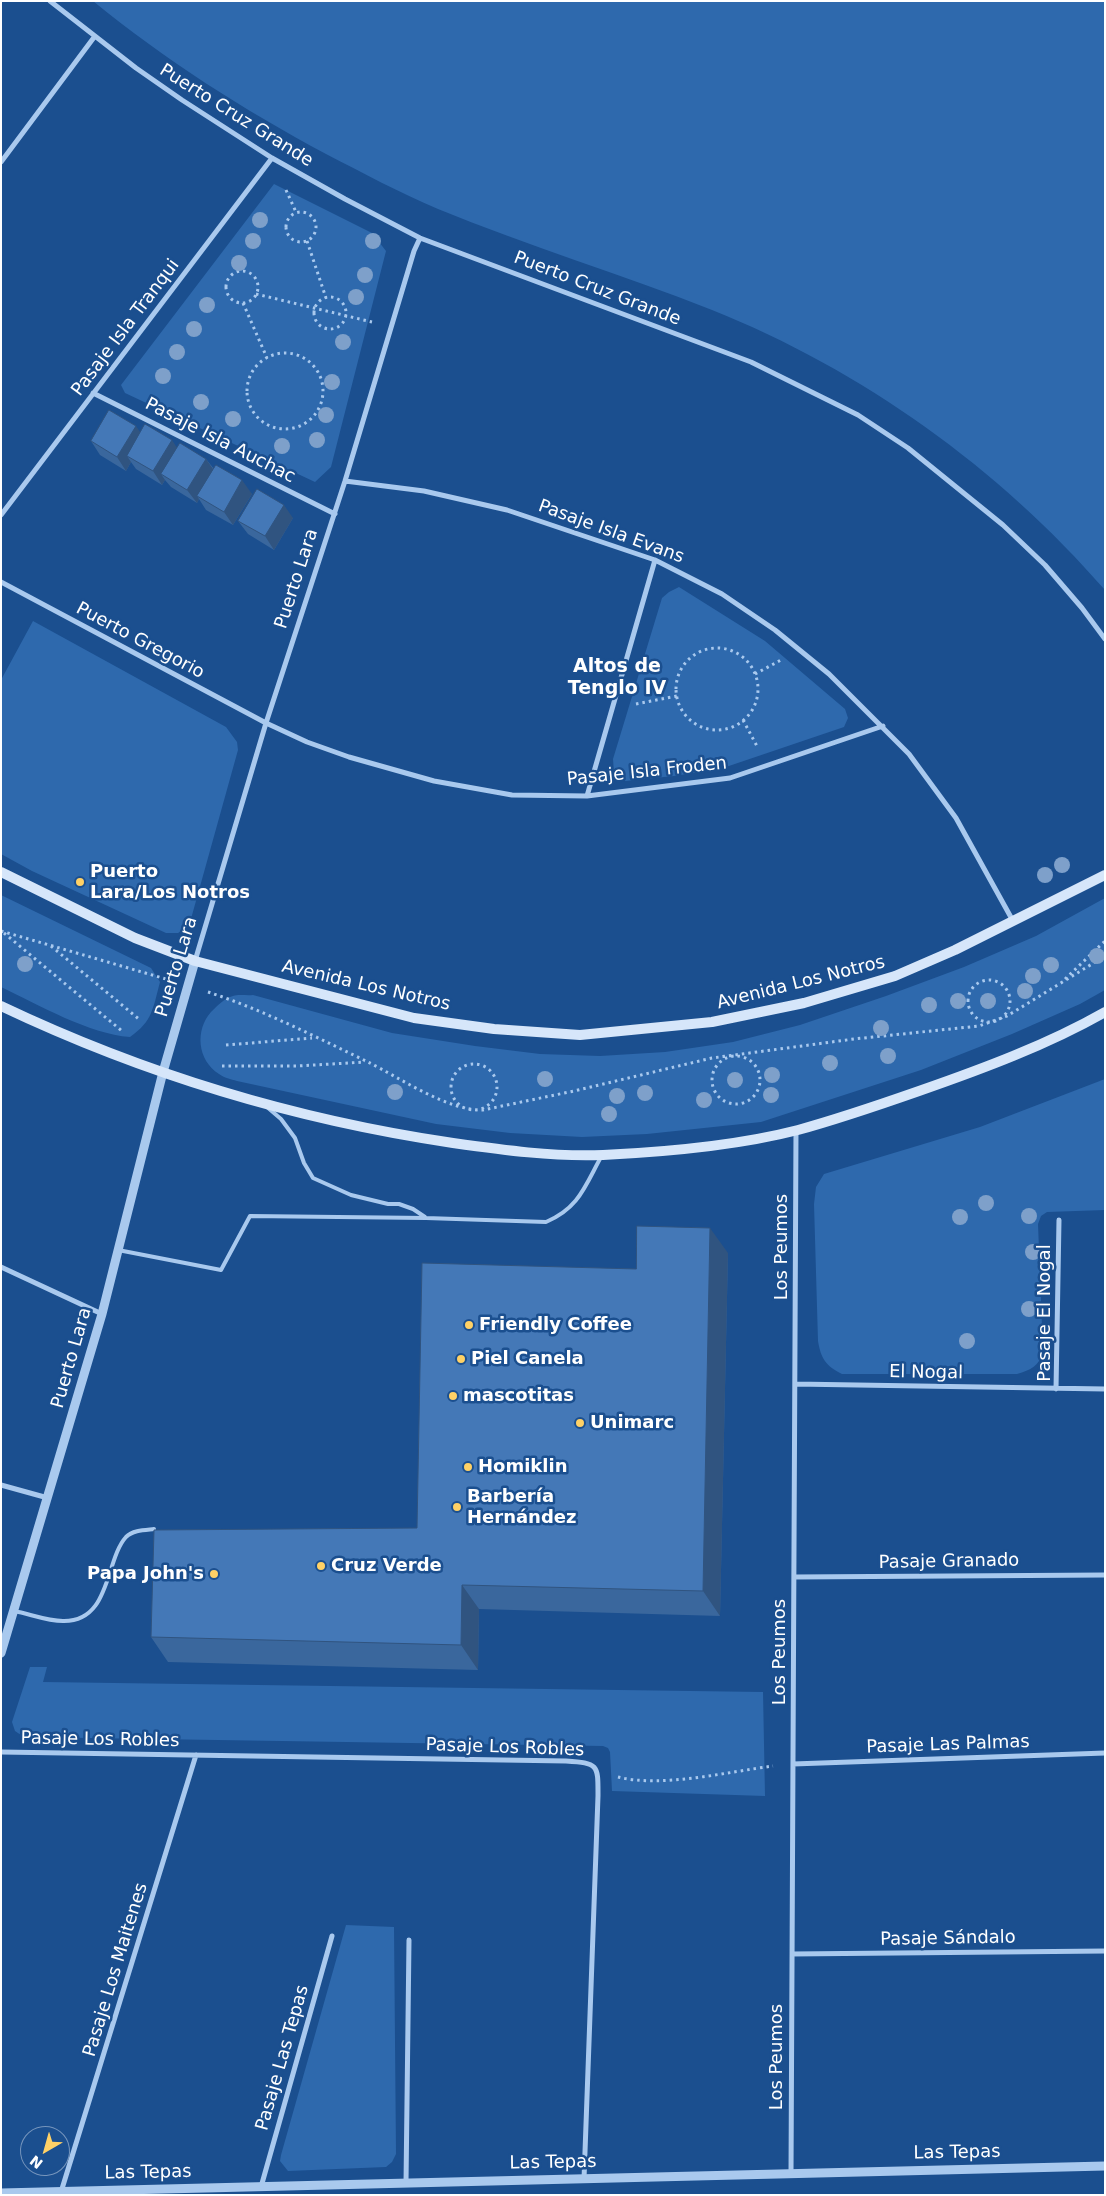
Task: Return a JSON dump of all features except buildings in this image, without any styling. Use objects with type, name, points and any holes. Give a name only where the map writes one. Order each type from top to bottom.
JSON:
[{"type":"main road","name":"Avenida Los Notros","points":[[1,872],[135,938],[195,961],[414,1018],[494,1028],[580,1035],[712,1022],[804,1003],[895,976],[1013,921],[1105,875]]},
{"type":"main road","points":[[1,1006],[100,1050],[162,1072],[290,1112],[408,1136],[555,1154],[603,1155],[706,1146],[796,1130],[959,1077],[1052,1038],[1105,1012]]},
{"type":"street","name":"Puerto Cruz Grande","points":[[50,1],[182,100],[272,158],[344,199],[420,238],[751,362],[858,415],[908,448],[1003,525],[1045,565],[1082,608],[1105,639]]},
{"type":"street","points":[[1,162],[95,36]]},
{"type":"street","name":"Pasaje Isla Tranqui","points":[[1,516],[272,158]]},
{"type":"street","name":"Puerto Lara","points":[[1,1652],[102,1314],[162,1072],[266,723],[346,481],[414,251],[420,238]]},
{"type":"street","name":"Pasaje Isla Auchac","points":[[93,393],[335,514]]},
{"type":"street","name":"Pasaje Isla Evans","points":[[346,481],[424,491],[465,499],[554,525],[655,560],[722,594],[775,630],[829,674],[883,726],[919,767],[956,818],[1013,921]]},
{"type":"street","points":[[587,796],[655,560]]},
{"type":"street","name":"Puerto Gregorio","points":[[1,582],[266,723]]},
{"type":"street","name":"Pasaje Isla Froden","points":[[266,723],[307,742],[349,757],[434,781],[512,795],[587,796],[715,781],[768,766],[883,726]]},
{"type":"street","name":"Los Peumos","points":[[791,2173],[796,1130]]},
{"type":"street","name":"Pasaje El Nogal","points":[[1059,1220],[1056,1389],[1105,1389]]},
{"type":"street","points":[[1,1267],[102,1314]]},
{"type":"street","name":"El Nogal","points":[[795,1384],[1056,1389]]},
{"type":"street","points":[[1,1485],[48,1498]]},
{"type":"street","name":"Pasaje Granado","points":[[794,1578],[1105,1574]]},
{"type":"street","name":"Pasaje Los Robles","points":[[1,1752],[566,1761],[584,1762],[593,1765],[598,1772],[584,2179]]},
{"type":"street","name":"Pasaje Las Palmas","points":[[793,1764],[1105,1753]]},
{"type":"street","name":"Pasaje Los Maitenes","points":[[61,2192],[196,1755]]},
{"type":"street","name":"Pasaje Las Tepas","points":[[261,2187],[332,1936]]},
{"type":"street","points":[[406,2183],[408,1940]]},
{"type":"street","name":"Pasaje Sándalo","points":[[792,1954],[1105,1951]]},
{"type":"street","name":"Las Tepas","points":[[1,2193],[1105,2166]]},
{"type":"lane","points":[[264,1104],[281,1119],[295,1138],[304,1163],[313,1178],[351,1195],[413,1209],[426,1218]]},
{"type":"lane","points":[[118,1250],[222,1270],[250,1216],[426,1218],[546,1222],[570,1209],[603,1155]]},
{"type":"lane","points":[[14,1611],[64,1621],[76,1619],[88,1613],[100,1601],[126,1538],[135,1531],[154,1529]]},
{"type":"path","points":[[301,211],[314,219],[316,224],[315,234],[307,242],[296,242],[288,236],[285,226],[292,214],[301,211]]},
{"type":"path","points":[[307,242],[326,298]]},
{"type":"path","points":[[242,271],[252,275],[257,284],[256,294],[243,303],[232,300],[226,291],[227,281],[233,274],[242,271]]},
{"type":"path","points":[[256,294],[392,328]]},
{"type":"path","points":[[326,298],[340,300],[346,309],[346,315],[341,324],[336,327],[326,328],[317,322],[316,308],[318,303],[326,298]]},
{"type":"path","points":[[243,303],[267,358]]},
{"type":"path","points":[[286,352],[299,355],[309,361],[317,370],[322,380],[324,392],[321,404],[315,415],[306,423],[296,428],[284,429],[271,426],[259,420],[251,409],[247,396],[247,383],[253,370],[267,358],[286,352]]},
{"type":"path","points":[[712,648],[726,649],[738,654],[748,662],[755,674],[758,686],[752,710],[743,720],[731,727],[717,730],[703,727],[691,720],[682,709],[677,696],[676,682],[680,670],[689,659],[699,652],[712,648]]},
{"type":"path","points":[[755,674],[800,651]]},
{"type":"path","points":[[612,708],[677,696]]},
{"type":"path","points":[[743,720],[768,766]]},
{"type":"path","points":[[1,931],[124,1033]]},
{"type":"path","points":[[1060,984],[1105,941]]},
{"type":"path","points":[[49,944],[140,1020]]},
{"type":"path","points":[[988,979],[998,982],[1006,989],[1010,998],[1009,1009],[1003,1017],[994,1022],[983,1022],[974,1017],[968,1008],[967,998],[971,988],[978,982],[988,979]]},
{"type":"path","points":[[226,1046],[315,1038]]},
{"type":"path","points":[[731,1056],[742,1056],[752,1061],[758,1070],[760,1081],[757,1092],[750,1100],[740,1104],[729,1104],[719,1099],[713,1090],[711,1079],[714,1068],[721,1060],[731,1056]]},
{"type":"path","points":[[221,1066],[297,1066],[367,1062]]},
{"type":"path","points":[[472,1064],[483,1066],[492,1073],[496,1084],[496,1094],[490,1104],[480,1110],[470,1110],[459,1106],[452,1097],[450,1086],[454,1075],[461,1068],[472,1064]]},
{"type":"path","points":[[598,1772],[647,1781],[793,1764]]},
{"type":"shaded area","points":[[93,1],[1105,1],[1105,590],[1064,545],[1020,503],[974,464],[925,427],[874,393],[822,362],[768,334],[712,310],[540,248],[438,209],[396,190],[326,154],[235,102],[148,44]]},
{"type":"shaded area","points":[[274,184],[372,233],[386,251],[331,467],[315,482],[125,393],[121,385]]},
{"type":"shaded area","points":[[679,587],[765,641],[845,709],[848,718],[844,727],[723,768],[625,781],[614,773],[613,759],[662,598]]},
{"type":"shaded area","points":[[33,621],[226,727],[237,742],[238,750],[189,926],[178,933],[166,933],[32,871],[1,854],[1,680]]},
{"type":"shaded area","points":[[1,895],[151,968],[160,982],[151,1013],[138,1031],[130,1037],[114,1035],[81,1025],[1,987]]},
{"type":"shaded area","points":[[1105,898],[1105,990],[1080,1004],[1012,1034],[921,1070],[761,1122],[647,1134],[582,1137],[510,1133],[436,1124],[228,1078],[221,1075],[206,1061],[201,1044],[202,1027],[211,1012],[224,1000],[238,995],[253,995],[392,1033],[540,1054],[600,1056],[665,1052],[733,1042],[800,1025],[964,967],[1036,936]]},
{"type":"shaded area","points":[[1105,1079],[1105,1210],[1047,1212],[1041,1216],[1038,1224],[1043,1352],[1037,1364],[1017,1374],[842,1374],[828,1365],[821,1353],[818,1341],[814,1204],[816,1187],[824,1174],[980,1127]]},
{"type":"shaded area","points":[[30,1667],[47,1667],[43,1682],[763,1692],[765,1796],[612,1791],[610,1752],[608,1748],[603,1746],[24,1737],[15,1731],[12,1722]]},
{"type":"shaded area","points":[[346,1925],[394,1927],[396,2154],[392,2162],[386,2167],[288,2171],[280,2161],[281,2155]]},
{"type":"place","name":"Puerto Lara/Los Notros","points":[[80,882]]},
{"type":"place","name":"Friendly Coffee","points":[[469,1325]]},
{"type":"place","name":"Piel Canela","points":[[461,1359]]},
{"type":"place","name":"mascotitas","points":[[453,1396]]},
{"type":"place","name":"Unimarc","points":[[580,1423]]},
{"type":"place","name":"Homiklin","points":[[468,1467]]},
{"type":"place","name":"Barbería Hernández","points":[[457,1507]]},
{"type":"place","name":"Cruz Verde","points":[[321,1566]]},
{"type":"place","name":"Papa John's","points":[[214,1574]]},
{"type":"district","name":"Altos de Tenglo IV","points":[[617,678]]}]
